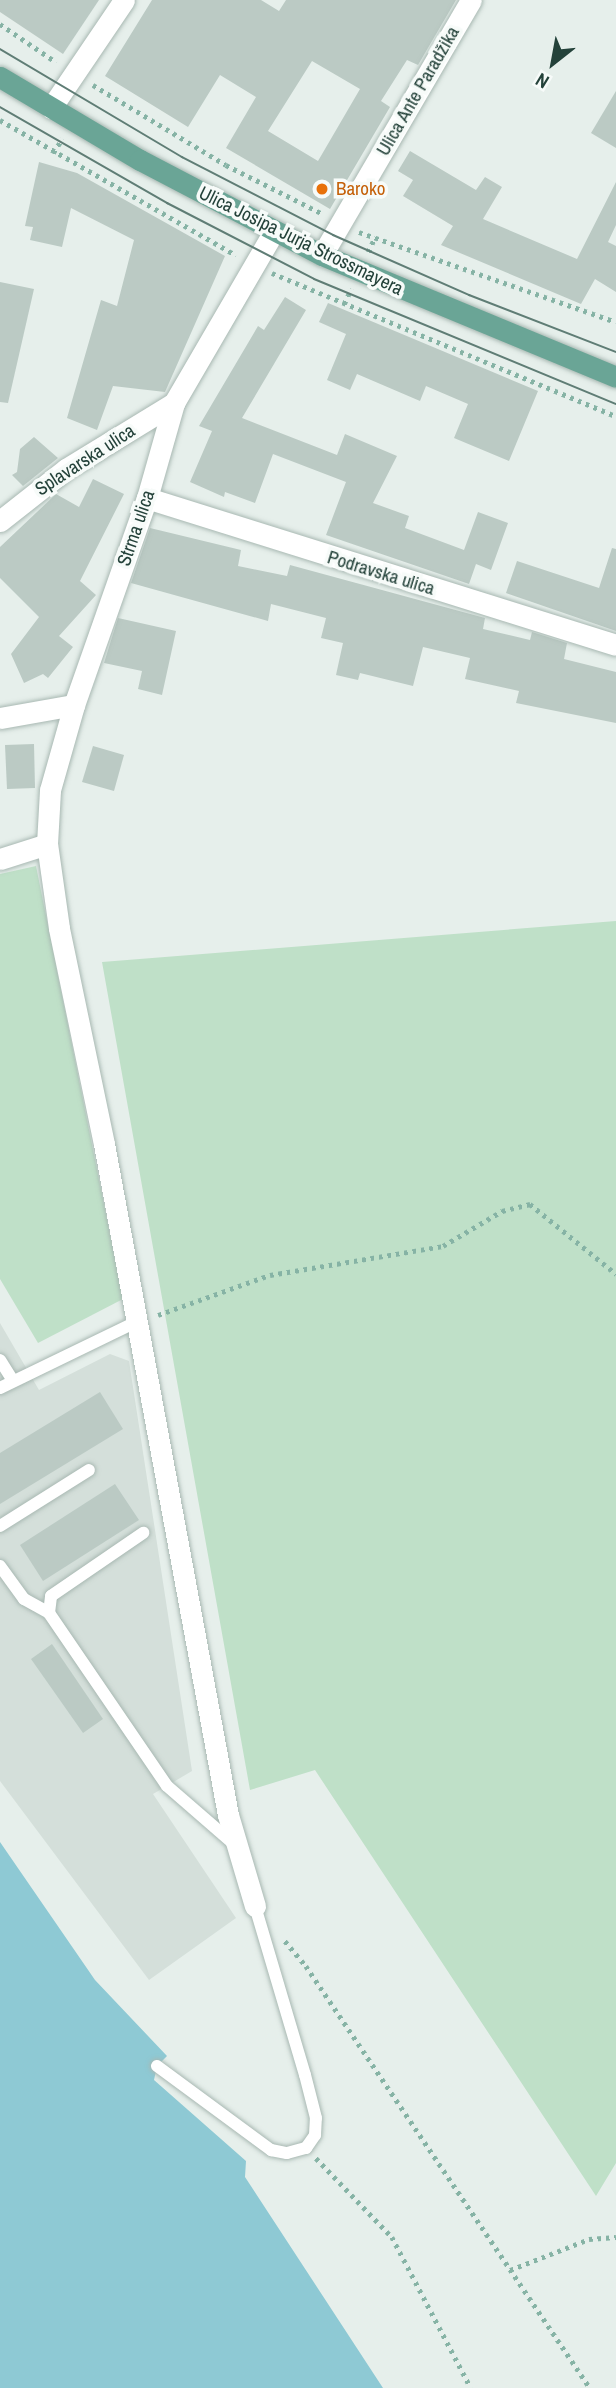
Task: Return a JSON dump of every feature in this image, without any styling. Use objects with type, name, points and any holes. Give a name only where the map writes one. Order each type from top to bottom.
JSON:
[{"type":"main road","name":"Ulica Josipa Jurja Strossmayera","points":[[0,77],[51,108],[322,255],[613,370]]},
{"type":"street","points":[[51,108],[124,0]]},
{"type":"street","name":"Ulica Ante Paradžika","points":[[322,255],[471,0]]},
{"type":"street","name":"Strma ulica","points":[[255,1906],[238,1847],[59,929],[47,844],[50,790],[74,705],[147,498],[174,403],[274,231]]},
{"type":"street","name":"Splavarska ulica","points":[[0,521],[66,469],[174,403]]},
{"type":"street","name":"Podravska ulica","points":[[147,498],[616,645]]},
{"type":"street","points":[[0,718],[74,705]]},
{"type":"street","points":[[0,859],[47,844]]},
{"type":"lane","points":[[0,1388],[12,1379],[136,1322]]},
{"type":"lane","points":[[0,1360],[12,1379]]},
{"type":"lane","points":[[0,1526],[89,1470]]},
{"type":"lane","points":[[49,1613],[51,1596],[144,1533]]},
{"type":"lane","points":[[0,1566],[24,1599],[49,1613],[167,1786],[238,1847]]},
{"type":"lane","points":[[157,2066],[271,2150],[287,2153],[306,2148],[315,2135],[316,2118],[255,1906]]},
{"type":"path","points":[[0,24],[73,73],[226,165],[340,223],[616,322]]},
{"type":"path","points":[[0,120],[255,265],[616,416]]},
{"type":"path","points":[[136,1322],[270,1275],[443,1245],[502,1211],[530,1204],[616,1274]]},
{"type":"path","points":[[280,1936],[306,1966],[590,2388]]},
{"type":"path","points":[[306,2148],[392,2237],[471,2388]]},
{"type":"path","points":[[510,2270],[589,2239],[616,2236]]},
{"type":"shaded area","points":[[0,1323],[39,1390],[110,1354],[129,1361],[192,1771],[153,1794],[236,1918],[149,1980],[0,1781]]},
{"type":"green space","points":[[36,866],[123,1299],[38,1343],[0,1279],[0,874]]},
{"type":"green space","points":[[616,921],[616,2163],[596,2196],[315,1770],[250,1790],[102,962]]},
{"type":"water","points":[[0,1842],[95,1980],[167,2056],[157,2066],[154,2080],[246,2161],[245,2177],[383,2388],[0,2388]]},
{"type":"building","points":[[0,0],[99,0],[63,54],[0,12]]},
{"type":"building","points":[[152,0],[261,0],[279,11],[286,0],[456,0],[418,65],[407,60],[381,101],[390,107],[330,209],[226,148],[256,97],[220,75],[188,127],[105,76]],"holes":[[[312,61],[360,89],[318,161],[268,131]]]},
{"type":"building","points":[[616,91],[616,148],[591,133]]},
{"type":"building","points":[[410,151],[476,190],[485,177],[502,187],[483,219],[577,259],[616,182],[616,225],[608,242],[616,246],[616,292],[595,279],[581,304],[441,245],[453,226],[403,196],[413,180],[398,171]]},
{"type":"building","points":[[39,162],[77,173],[225,256],[165,392],[113,386],[97,430],[67,418],[101,300],[117,306],[134,240],[71,208],[62,247],[30,240],[33,227],[25,226]]},
{"type":"building","points":[[0,282],[34,289],[8,403],[0,402]]},
{"type":"building","points":[[285,297],[306,310],[242,418],[337,455],[345,434],[397,456],[373,503],[409,516],[405,528],[464,550],[478,512],[508,523],[491,570],[476,564],[469,584],[326,535],[346,482],[273,454],[255,503],[225,492],[224,497],[190,482],[212,431],[199,426],[258,326],[264,330]]},
{"type":"building","points":[[328,303],[538,391],[509,461],[454,438],[468,404],[426,386],[420,401],[357,374],[350,390],[327,380],[346,334],[319,322]]},
{"type":"building","points":[[34,437],[58,458],[23,486],[12,475],[17,472],[20,449]]},
{"type":"building","points":[[93,479],[124,494],[80,581],[96,595],[59,636],[73,647],[48,678],[43,674],[24,683],[11,654],[39,617],[0,578],[0,547],[56,494],[79,507]]},
{"type":"building","points":[[150,528],[241,550],[238,566],[287,576],[290,565],[485,618],[483,629],[530,640],[532,632],[567,643],[564,659],[616,672],[616,723],[516,703],[519,691],[465,679],[470,658],[423,647],[413,686],[360,673],[358,680],[336,675],[343,643],[321,638],[326,618],[271,604],[268,621],[131,583]]},
{"type":"building","points":[[612,548],[616,549],[616,631],[506,593],[517,561],[599,588]]},
{"type":"building","points":[[118,618],[176,631],[162,695],[138,689],[142,671],[104,663]]},
{"type":"building","points":[[34,744],[35,788],[7,789],[5,745]]},
{"type":"building","points":[[93,746],[124,755],[114,791],[82,782]]},
{"type":"building","points":[[100,1392],[123,1429],[0,1504],[0,1453]]},
{"type":"building","points":[[115,1484],[139,1520],[43,1581],[20,1545]]},
{"type":"building","points":[[52,1644],[103,1719],[83,1733],[31,1659]]},
{"type":"tram line","points":[[0,49],[182,157],[333,235],[469,295],[616,352]]},
{"type":"tram line","points":[[0,107],[167,203],[314,279],[616,404]]},
{"type":"place","name":"Baroko","points":[[322,189]]}]
